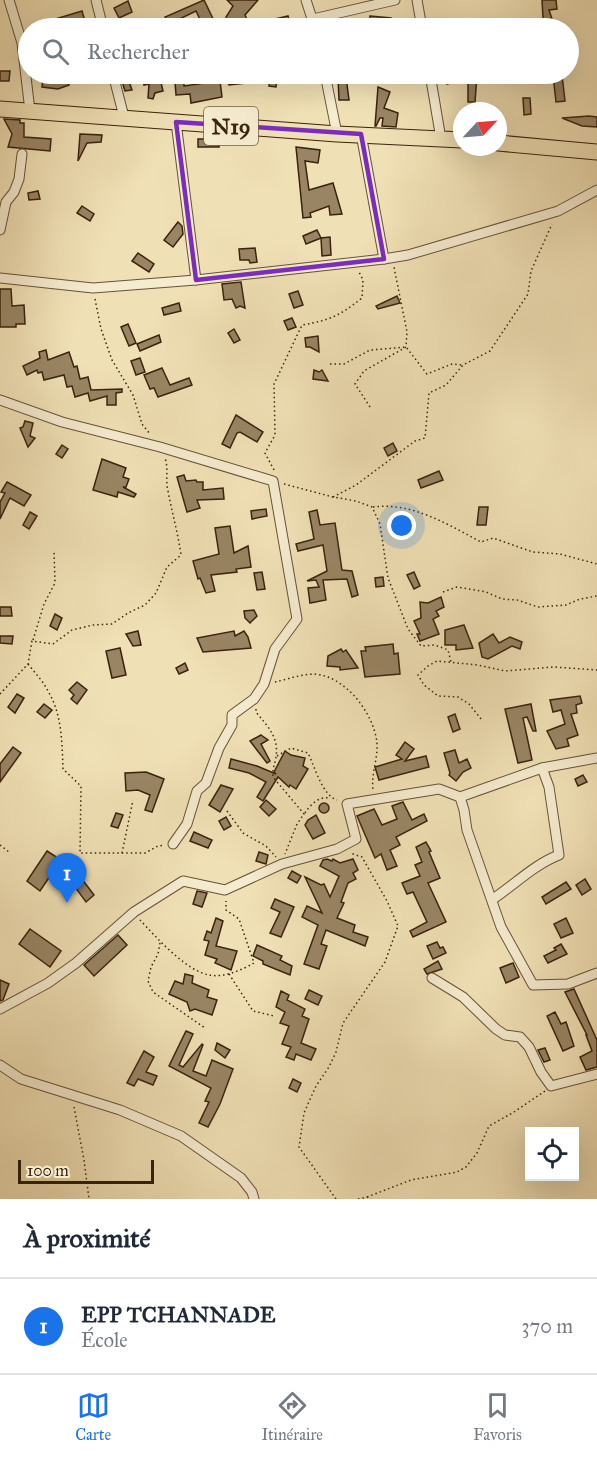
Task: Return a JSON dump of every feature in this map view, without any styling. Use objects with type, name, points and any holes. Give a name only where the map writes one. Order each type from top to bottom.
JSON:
[{"type":"main road","name":"N19","points":[[0,109],[337,134],[453,140]]},
{"type":"main road","points":[[507,144],[597,152]]},
{"type":"street","points":[[9,0],[18,30]]},
{"type":"street","points":[[96,0],[100,18]]},
{"type":"street","points":[[306,0],[312,18]]},
{"type":"street","points":[[334,18],[395,0]]},
{"type":"street","points":[[417,0],[420,18]]},
{"type":"street","points":[[27,84],[30,111]]},
{"type":"street","points":[[116,84],[124,117]]},
{"type":"street","points":[[326,84],[337,134]]},
{"type":"street","points":[[432,84],[441,139]]},
{"type":"street","points":[[177,122],[196,280]]},
{"type":"street","points":[[361,134],[388,258]]},
{"type":"street","points":[[0,230],[6,202],[14,192],[19,178],[22,154]]},
{"type":"street","points":[[0,278],[93,288],[196,280],[388,258],[408,255],[558,211],[597,190]]},
{"type":"street","points":[[0,400],[62,422],[160,447],[273,482],[297,619],[275,650],[264,684],[254,699],[232,716],[232,725],[219,748],[206,783],[198,791],[187,824],[173,844]]},
{"type":"street","points":[[0,1009],[48,983],[76,963],[134,912],[183,881],[225,890],[282,864],[337,849],[356,839],[346,804],[439,789],[460,797],[543,768],[597,758]]},
{"type":"street","points":[[493,900],[542,862],[559,855],[549,787],[543,768]]},
{"type":"street","points":[[460,797],[467,830],[501,927],[532,985],[568,984],[597,973]]},
{"type":"street","points":[[432,978],[463,998],[496,1029],[505,1035],[520,1037],[529,1047],[541,1072],[551,1086],[596,1077]]},
{"type":"street","points":[[0,1065],[21,1079],[120,1110],[181,1136],[241,1178],[255,1199]]},
{"type":"path","points":[[333,497],[356,485],[416,441],[425,438],[429,393],[446,385],[463,365],[490,351],[528,294],[531,271],[558,211]]},
{"type":"path","points":[[388,258],[407,332],[406,347],[427,374],[452,364],[463,365]]},
{"type":"path","points":[[353,261],[363,280],[362,298],[341,315],[327,321],[302,325],[274,384],[275,435],[265,453],[273,470],[273,482],[356,501],[372,507],[389,505],[417,511],[438,519],[482,542],[492,538],[533,552],[560,554],[597,564]]},
{"type":"path","points":[[32,641],[53,644],[72,630],[112,624],[146,605],[156,593],[167,567],[182,555],[167,488],[167,464],[160,447],[142,424],[133,395],[112,360],[101,329],[93,288]]},
{"type":"path","points":[[330,364],[344,364],[370,350],[406,347]]},
{"type":"path","points":[[370,406],[355,384],[364,371],[406,347]]},
{"type":"path","points":[[372,507],[380,524],[388,578],[408,629],[421,646],[435,645],[448,650],[451,662]]},
{"type":"path","points":[[0,694],[28,664],[32,641],[44,604],[55,583],[54,550]]},
{"type":"path","points":[[443,592],[456,587],[486,592],[502,599],[517,600],[538,607],[566,605],[580,599],[597,596]]},
{"type":"path","points":[[481,719],[469,704],[458,697],[438,696],[424,685],[418,675],[437,661],[504,671],[554,667],[597,670]]},
{"type":"path","points":[[28,664],[48,690],[56,706],[61,730],[63,769],[81,786],[80,853],[144,853],[158,846],[173,844]]},
{"type":"path","points":[[264,684],[294,677],[320,675],[339,682],[357,699],[369,716],[377,743],[372,777],[375,800]]},
{"type":"path","points":[[254,699],[256,712],[275,734],[276,756],[272,770],[273,777],[304,814]]},
{"type":"path","points":[[276,756],[291,748],[308,753],[331,798]]},
{"type":"path","points":[[227,811],[243,833],[266,846],[282,864],[292,834],[310,804],[325,797],[346,804]]},
{"type":"path","points":[[122,854],[133,801]]},
{"type":"path","points":[[0,845],[9,852]]},
{"type":"path","points":[[336,1199],[299,1147],[304,1113],[316,1086],[336,1052],[343,1023],[386,962],[398,926],[387,901],[362,857],[337,849]]},
{"type":"path","points":[[134,912],[160,943],[190,966],[209,975],[241,971],[254,963],[239,919],[226,910],[225,890]]},
{"type":"path","points":[[160,943],[148,981],[153,992],[205,1028]]},
{"type":"path","points":[[229,973],[253,1011],[274,1016]]},
{"type":"path","points":[[358,1199],[411,1180],[449,1173],[466,1167],[477,1154],[489,1126],[532,1101],[551,1086]]},
{"type":"path","points":[[72,1094],[89,1199]]},
{"type":"path","points":[[367,1197],[371,1199]]},
{"type":"highlighted area","points":[[176,122],[361,134],[384,259],[196,280]]},
{"type":"building","points":[[204,0],[213,18],[199,18],[196,11],[181,18],[165,17]]},
{"type":"building","points":[[227,0],[258,0],[245,15],[246,18],[226,18],[233,6]]},
{"type":"building","points":[[542,0],[556,0],[557,9],[549,10],[552,18],[543,17]]},
{"type":"building","points":[[128,1],[132,12],[119,18],[114,8]]},
{"type":"building","points":[[82,11],[84,18],[59,18]]},
{"type":"building","points":[[0,71],[10,71],[9,81],[0,81]]},
{"type":"building","points":[[42,84],[69,85],[58,89],[42,87]]},
{"type":"building","points":[[123,84],[130,84],[132,90],[125,91]]},
{"type":"building","points":[[149,84],[161,84],[163,91],[155,93],[153,99],[148,98]]},
{"type":"building","points":[[175,84],[184,84],[184,86],[220,84],[222,97],[191,103],[190,94],[176,95]]},
{"type":"building","points":[[338,84],[347,84],[349,100],[339,100]]},
{"type":"building","points":[[468,84],[476,84],[475,102],[468,102]]},
{"type":"building","points":[[554,84],[563,84],[565,101],[556,102]]},
{"type":"building","points":[[378,87],[390,92],[384,108],[398,113],[396,127],[382,126],[383,118],[380,118],[375,126]]},
{"type":"building","points":[[523,98],[530,98],[531,114],[524,115]]},
{"type":"building","points":[[597,117],[597,127],[582,126],[562,118]]},
{"type":"building","points":[[4,119],[20,120],[20,123],[24,123],[24,137],[51,139],[50,151],[8,147],[12,134]]},
{"type":"building","points":[[80,134],[102,135],[101,142],[87,143],[78,161]]},
{"type":"building","points":[[198,139],[219,139],[219,147],[198,147]]},
{"type":"building","points":[[296,147],[320,150],[318,163],[305,161],[309,190],[333,183],[342,214],[330,215],[329,206],[310,213],[311,217],[303,218]]},
{"type":"building","points":[[38,191],[40,199],[29,200],[28,193]]},
{"type":"building","points":[[82,206],[94,214],[90,221],[77,213]]},
{"type":"building","points":[[178,222],[182,226],[183,234],[173,247],[164,240]]},
{"type":"building","points":[[317,230],[321,238],[306,244],[303,236]]},
{"type":"building","points":[[330,237],[331,255],[322,256],[321,238]]},
{"type":"building","points":[[255,248],[257,262],[250,263],[249,260],[240,260],[239,249]]},
{"type":"building","points":[[138,253],[154,264],[149,272],[132,261]]},
{"type":"building","points":[[241,282],[245,308],[240,306],[236,308],[232,299],[224,300],[222,284]]},
{"type":"building","points":[[0,289],[11,289],[12,306],[24,305],[25,324],[16,324],[16,327],[0,327]]},
{"type":"building","points":[[298,291],[303,305],[294,308],[289,294]]},
{"type":"building","points":[[397,296],[400,303],[378,309],[376,306]]},
{"type":"building","points":[[179,303],[181,311],[164,315],[162,308]]},
{"type":"building","points":[[292,318],[296,327],[288,330],[284,321]]},
{"type":"building","points":[[128,324],[136,343],[129,346],[121,327]]},
{"type":"building","points":[[234,329],[240,340],[234,343],[228,333]]},
{"type":"building","points":[[159,335],[161,342],[140,351],[137,344]]},
{"type":"building","points":[[318,336],[319,352],[306,347],[305,338]]},
{"type":"building","points":[[46,350],[48,360],[69,352],[74,367],[77,366],[80,379],[88,377],[91,390],[122,389],[122,392],[116,393],[116,405],[107,405],[107,396],[90,401],[88,393],[75,397],[72,386],[67,387],[64,375],[44,380],[42,372],[38,373],[37,370],[27,375],[23,366],[40,358],[39,352]]},
{"type":"building","points":[[140,358],[145,372],[136,375],[131,361]]},
{"type":"building","points":[[162,368],[170,385],[189,378],[192,385],[158,397],[154,388],[150,389],[144,375]]},
{"type":"building","points":[[314,370],[319,372],[322,370],[328,381],[313,379]]},
{"type":"building","points":[[236,415],[263,432],[257,442],[240,432],[237,433],[230,448],[222,444]]},
{"type":"building","points":[[25,421],[33,423],[30,436],[35,438],[28,447],[20,428],[23,427]]},
{"type":"building","points":[[393,443],[397,451],[388,456],[384,448]]},
{"type":"building","points":[[62,445],[68,449],[62,458],[56,454]]},
{"type":"building","points":[[102,459],[126,468],[123,477],[129,479],[126,487],[123,487],[136,494],[134,497],[118,492],[117,497],[93,490]]},
{"type":"building","points":[[439,471],[443,480],[421,488],[418,480]]},
{"type":"building","points":[[184,475],[186,481],[203,482],[203,490],[223,488],[224,499],[197,500],[200,508],[187,512],[177,477]]},
{"type":"building","points":[[7,482],[31,495],[24,506],[10,498],[0,519],[0,502],[5,493],[1,492]]},
{"type":"building","points":[[479,507],[488,507],[486,525],[477,525]]},
{"type":"building","points":[[266,509],[267,516],[252,519],[251,511]]},
{"type":"building","points":[[317,510],[320,525],[335,523],[342,570],[352,571],[358,595],[352,597],[347,579],[323,580],[326,600],[310,603],[308,588],[319,587],[316,580],[307,581],[327,571],[323,545],[298,551],[296,544],[314,539],[309,512]]},
{"type":"building","points":[[30,512],[37,516],[29,529],[23,525]]},
{"type":"building","points":[[230,526],[234,553],[248,546],[251,567],[236,569],[237,572],[211,575],[215,591],[206,593],[200,578],[198,579],[193,561],[219,554],[215,528]]},
{"type":"building","points":[[262,572],[265,589],[257,590],[254,573]]},
{"type":"building","points":[[414,572],[420,586],[414,589],[407,575]]},
{"type":"building","points":[[383,577],[384,586],[376,587],[375,578]]},
{"type":"building","points":[[441,597],[444,607],[436,611],[439,616],[433,619],[439,634],[420,641],[417,634],[420,634],[414,621],[421,618],[420,602],[428,603]]},
{"type":"building","points":[[0,607],[11,607],[12,616],[0,616]]},
{"type":"building","points":[[254,610],[257,616],[250,623],[245,618],[244,611]]},
{"type":"building","points":[[55,614],[62,618],[57,630],[50,626]]},
{"type":"building","points":[[464,625],[473,648],[456,650],[456,645],[445,645],[445,630]]},
{"type":"building","points":[[138,631],[141,645],[133,646],[126,634]]},
{"type":"building","points":[[234,631],[235,636],[244,631],[251,648],[203,652],[197,638]]},
{"type":"building","points":[[493,634],[499,643],[510,637],[522,642],[520,649],[512,646],[488,659],[482,657],[479,643]]},
{"type":"building","points":[[0,636],[13,636],[12,644],[0,643]]},
{"type":"building","points":[[393,644],[394,654],[398,653],[400,674],[365,677],[361,651],[366,651],[365,647]]},
{"type":"building","points":[[120,648],[126,675],[112,678],[106,651]]},
{"type":"building","points":[[341,649],[343,652],[346,650],[358,668],[340,670],[340,667],[327,666],[328,656]]},
{"type":"building","points":[[185,663],[188,670],[179,674],[176,668]]},
{"type":"building","points":[[77,682],[87,690],[77,704],[71,699],[74,695],[69,690]]},
{"type":"building","points":[[17,694],[24,698],[15,713],[8,707]]},
{"type":"building","points":[[580,696],[582,703],[576,705],[577,713],[571,714],[578,735],[567,739],[569,746],[556,749],[547,731],[565,724],[561,710],[553,712],[550,700]]},
{"type":"building","points":[[44,704],[52,710],[45,718],[37,712]]},
{"type":"building","points":[[531,704],[536,731],[533,731],[527,717],[523,718],[532,760],[518,763],[505,709]]},
{"type":"building","points":[[455,714],[460,729],[453,732],[448,717]]},
{"type":"building","points":[[261,735],[268,740],[261,744],[270,761],[267,763],[250,741]]},
{"type":"building","points":[[405,742],[414,749],[405,761],[426,756],[429,767],[379,780],[375,767],[402,759],[396,755]]},
{"type":"building","points":[[13,747],[21,753],[0,782],[0,764]]},
{"type":"building","points":[[455,750],[459,763],[467,759],[471,768],[463,772],[456,781],[449,775],[444,753]]},
{"type":"building","points":[[285,751],[305,758],[303,766],[308,769],[296,789],[290,785],[289,787],[278,777],[263,801],[257,797],[266,782],[249,773],[229,768],[231,759],[276,774],[274,772]]},
{"type":"building","points":[[146,772],[164,779],[152,812],[145,810],[150,795],[138,790],[126,791],[125,773]]},
{"type":"building","points":[[583,775],[587,782],[578,786],[575,779]]},
{"type":"building","points":[[221,785],[233,789],[220,812],[209,805]]},
{"type":"building","points":[[266,800],[276,809],[269,816],[260,807]]},
{"type":"building","points":[[403,802],[412,820],[424,814],[427,821],[396,837],[400,845],[390,850],[397,866],[387,870],[381,854],[375,858],[357,816],[374,809],[382,825],[397,819],[392,806]]},
{"type":"building","points":[[324,803],[329,808],[324,813],[319,808]]},
{"type":"building","points":[[116,813],[123,815],[118,828],[111,826]]},
{"type":"building","points":[[316,815],[325,833],[313,839],[305,825]]},
{"type":"building","points":[[226,817],[231,826],[224,830],[219,821]]},
{"type":"building","points":[[194,832],[212,840],[208,848],[190,841]]},
{"type":"building","points":[[426,842],[440,878],[428,883],[446,922],[413,937],[410,931],[427,922],[413,892],[407,894],[402,883],[420,876],[415,865],[422,862],[416,847]]},
{"type":"building","points":[[47,851],[61,860],[40,891],[27,881]]},
{"type":"building","points":[[259,852],[268,855],[266,864],[256,861]]},
{"type":"building","points":[[353,859],[358,870],[353,873],[356,879],[348,883],[341,902],[344,903],[337,918],[355,925],[353,932],[368,937],[365,946],[326,930],[321,944],[327,946],[319,969],[304,964],[318,925],[302,917],[307,906],[322,913],[305,877],[321,885],[324,884],[330,897],[339,876],[320,866],[323,860],[340,863]]},
{"type":"building","points":[[75,870],[94,895],[86,902],[67,876]]},
{"type":"building","points":[[292,871],[301,876],[297,883],[288,878]]},
{"type":"building","points":[[585,879],[591,889],[582,895],[576,885]]},
{"type":"building","points":[[566,882],[571,889],[546,904],[542,897]]},
{"type":"building","points":[[197,891],[207,893],[202,907],[193,904]]},
{"type":"building","points":[[275,899],[294,907],[281,937],[270,933],[280,912],[271,908]]},
{"type":"building","points":[[216,918],[223,921],[216,946],[237,951],[231,970],[215,963],[217,959],[205,955],[209,941],[204,940],[207,931],[211,933]]},
{"type":"building","points":[[566,918],[573,933],[561,938],[554,924]]},
{"type":"building","points":[[30,929],[61,951],[50,967],[19,944]]},
{"type":"building","points":[[118,935],[127,945],[94,976],[84,965]]},
{"type":"building","points":[[437,942],[446,953],[433,959],[427,946]]},
{"type":"building","points":[[561,944],[567,954],[548,963],[544,956],[556,950],[554,948]]},
{"type":"building","points":[[257,945],[282,956],[280,960],[292,966],[290,975],[263,964],[263,961],[253,956]]},
{"type":"building","points":[[438,961],[442,969],[427,974],[424,969]]},
{"type":"building","points":[[513,963],[519,977],[506,983],[500,968]]},
{"type":"building","points":[[185,974],[193,976],[192,983],[209,990],[207,997],[217,1000],[212,1015],[195,1009],[190,1011],[187,1002],[169,994],[175,981],[183,984]]},
{"type":"building","points":[[0,980],[9,984],[3,1000],[0,1001]]},
{"type":"building","points":[[574,989],[597,1040],[597,1067],[586,1070],[580,1057],[592,1051],[587,1035],[565,992]]},
{"type":"building","points":[[309,990],[322,996],[318,1005],[305,999]]},
{"type":"building","points":[[281,991],[289,995],[287,1000],[305,1009],[302,1016],[309,1019],[301,1043],[316,1049],[311,1060],[296,1054],[294,1060],[286,1057],[291,1047],[282,1044],[289,1026],[280,1023],[285,1012],[276,1007]]},
{"type":"building","points":[[555,1012],[561,1024],[566,1022],[574,1046],[563,1051],[547,1016]]},
{"type":"building","points":[[186,1031],[193,1034],[179,1065],[183,1067],[202,1044],[193,1071],[206,1076],[212,1060],[233,1069],[220,1104],[208,1127],[199,1123],[209,1102],[205,1101],[211,1088],[169,1066]]},
{"type":"building","points":[[217,1043],[230,1050],[225,1058],[215,1050]]},
{"type":"building","points":[[545,1048],[550,1060],[544,1062],[538,1050]]},
{"type":"building","points":[[144,1051],[154,1057],[146,1072],[157,1076],[153,1085],[138,1079],[134,1086],[127,1083]]},
{"type":"building","points":[[293,1079],[301,1083],[297,1092],[289,1088]]},
{"type":"place","name":"EPP TCHANNADE","points":[[67,903]]}]
